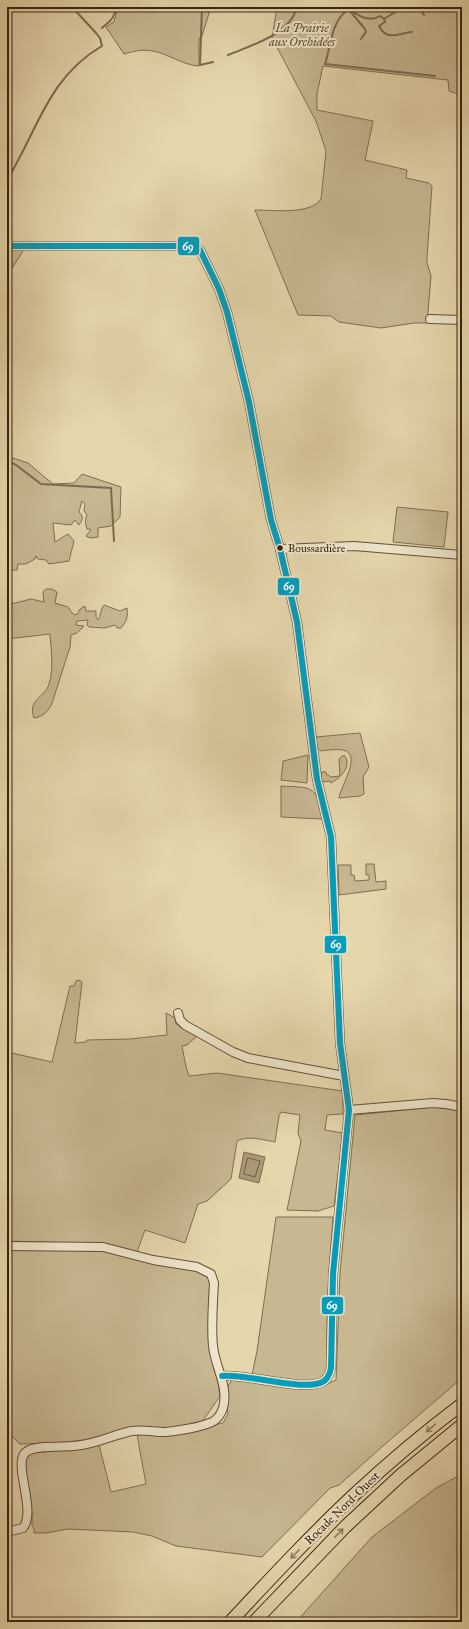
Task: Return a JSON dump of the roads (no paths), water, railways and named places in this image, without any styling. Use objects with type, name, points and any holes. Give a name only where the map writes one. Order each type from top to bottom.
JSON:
[{"type":"highway","name":"Rocade Nord-Ouest","points":[[230,1622],[279,1569],[355,1493],[408,1447],[462,1404]]},
{"type":"highway","name":"Rocade Nord-Ouest","points":[[254,1622],[345,1526],[401,1475],[462,1425]]},
{"type":"street","points":[[7,246],[191,246],[200,250],[219,289],[232,330],[249,402],[271,520],[280,549],[297,622],[317,779],[331,837],[340,1036],[349,1110],[334,1274],[331,1362],[328,1376],[321,1383],[304,1385],[282,1383],[236,1375],[222,1376]]},
{"type":"street","points":[[430,319],[462,320]]},
{"type":"street","points":[[280,549],[354,546],[462,556]]},
{"type":"street","points":[[178,1013],[180,1020],[185,1025],[242,1056],[261,1062],[344,1076]]},
{"type":"street","points":[[349,1110],[433,1103],[462,1107]]},
{"type":"street","points":[[7,1246],[103,1247],[153,1260],[190,1265],[210,1274],[214,1282],[213,1345],[216,1363],[222,1376],[224,1395],[223,1407],[217,1418],[209,1423],[170,1431],[136,1431],[94,1443],[75,1446],[34,1448],[26,1451],[22,1457],[21,1463],[27,1497],[26,1523],[23,1528],[7,1532]]},
{"type":"water","points":[[244,1152],[265,1157],[259,1183],[239,1178]]},
{"type":"waterway","points":[[7,180],[56,89],[69,73],[84,59],[102,46],[100,38],[72,7]]},
{"type":"waterway","points":[[102,28],[113,17],[116,7]]},
{"type":"waterway","points":[[202,7],[200,65],[213,62]]},
{"type":"waterway","points":[[228,55],[258,43],[278,32],[293,17],[297,7]]},
{"type":"waterway","points":[[347,7],[354,13],[371,19],[380,16],[384,19],[406,7]]},
{"type":"waterway","points":[[350,7],[341,16],[336,24],[325,64],[435,76]]},
{"type":"waterway","points":[[418,7],[424,15]]},
{"type":"waterway","points":[[350,11],[365,29],[366,32],[361,39]]},
{"type":"waterway","points":[[384,19],[385,22],[379,26],[386,34],[394,35],[412,32]]},
{"type":"waterway","points":[[7,460],[41,484],[111,488],[114,541]]},
{"type":"place","name":"Boussardière","points":[[280,548]]},
{"type":"park label","name":"La Prairie aux Orchidées","points":[[302,35]]}]
